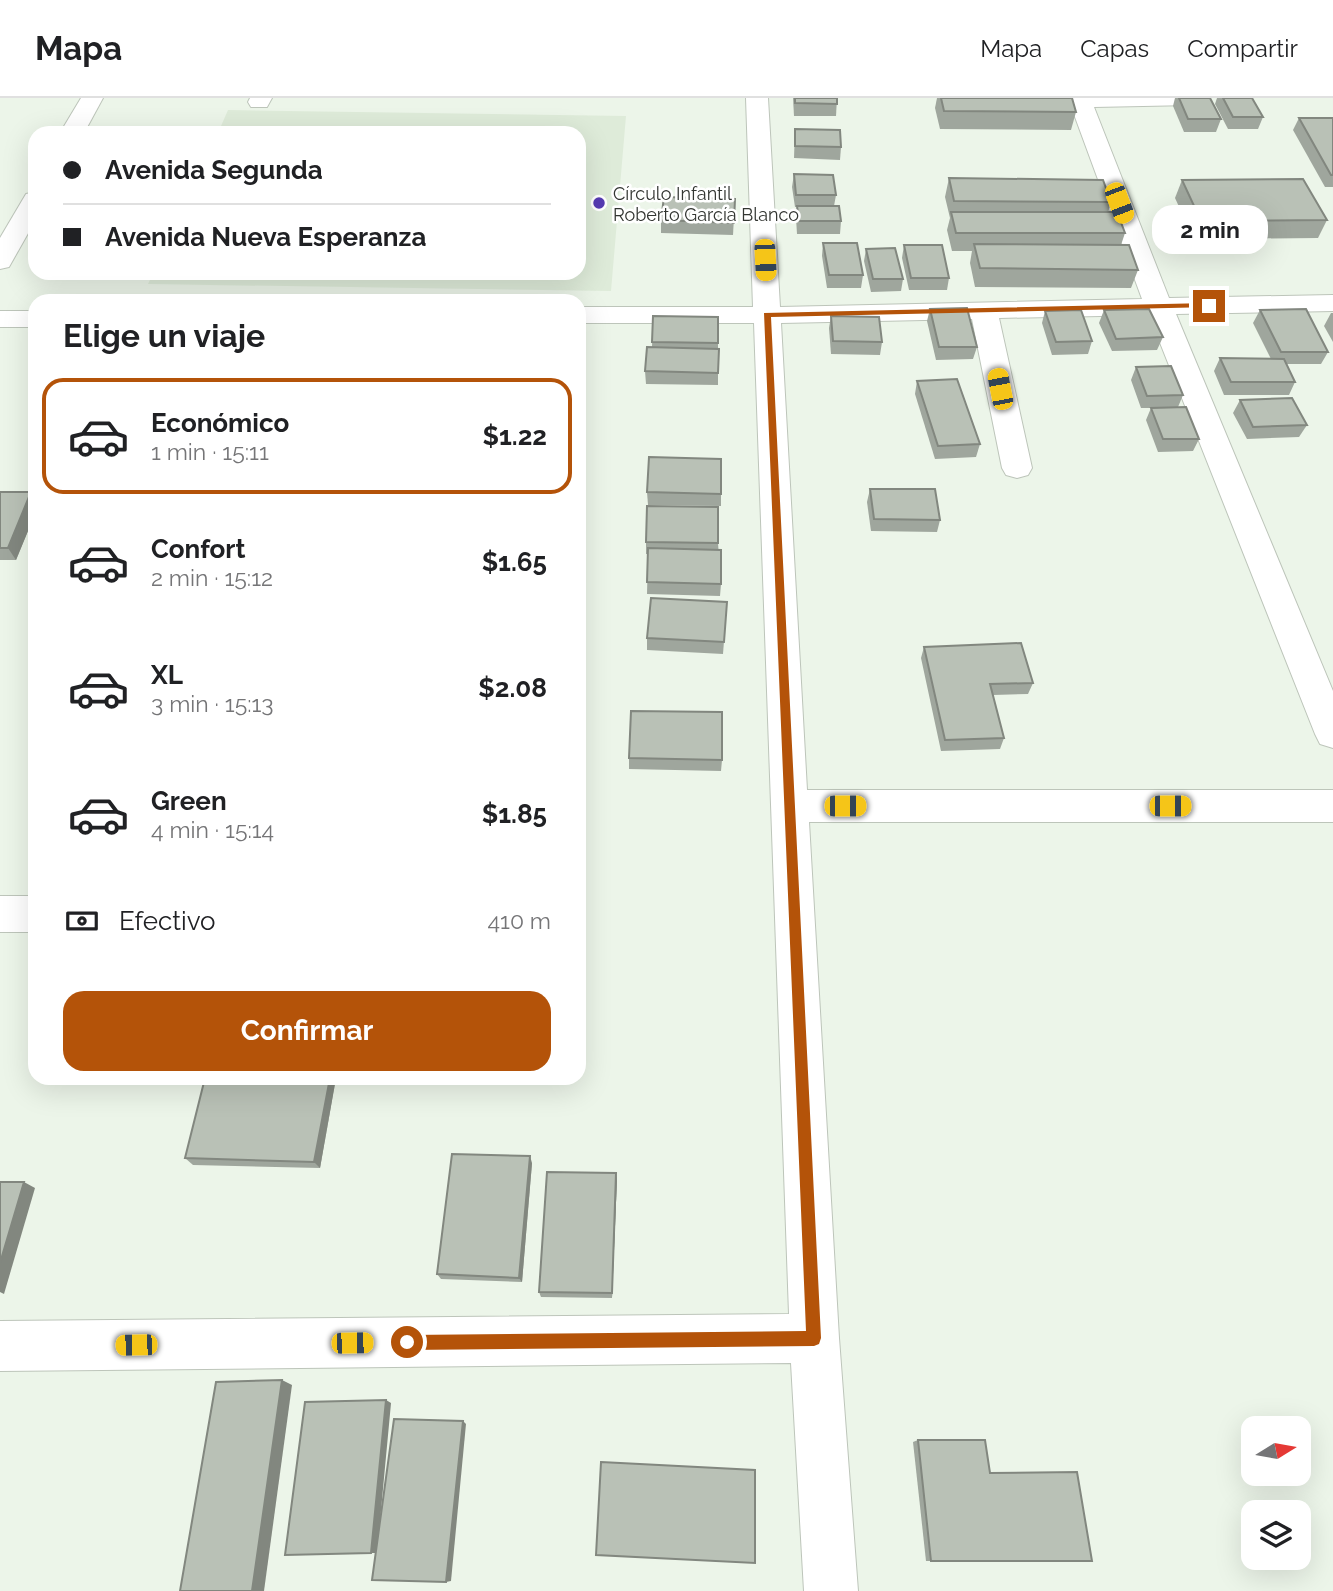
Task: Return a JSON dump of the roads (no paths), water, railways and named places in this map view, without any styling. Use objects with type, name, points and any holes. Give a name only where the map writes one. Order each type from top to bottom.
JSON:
[{"type":"street","points":[[76,126],[92,98]]},
{"type":"street","points":[[758,98],[814,1338],[831,1591]]},
{"type":"street","points":[[1192,98],[1079,99],[1159,307],[1322,676],[1333,734]]},
{"type":"street","points":[[0,261],[28,211]]},
{"type":"street","points":[[586,315],[1333,303]]},
{"type":"street","points":[[984,310],[1017,468]]},
{"type":"street","points":[[0,319],[28,319]]},
{"type":"street","points":[[790,806],[1333,806]]},
{"type":"street","points":[[0,914],[28,914]]},
{"type":"street","points":[[0,1346],[814,1338]]},
{"type":"place","name":"Círculo Infantil Roberto García Blanco","points":[[599,203]]}]
